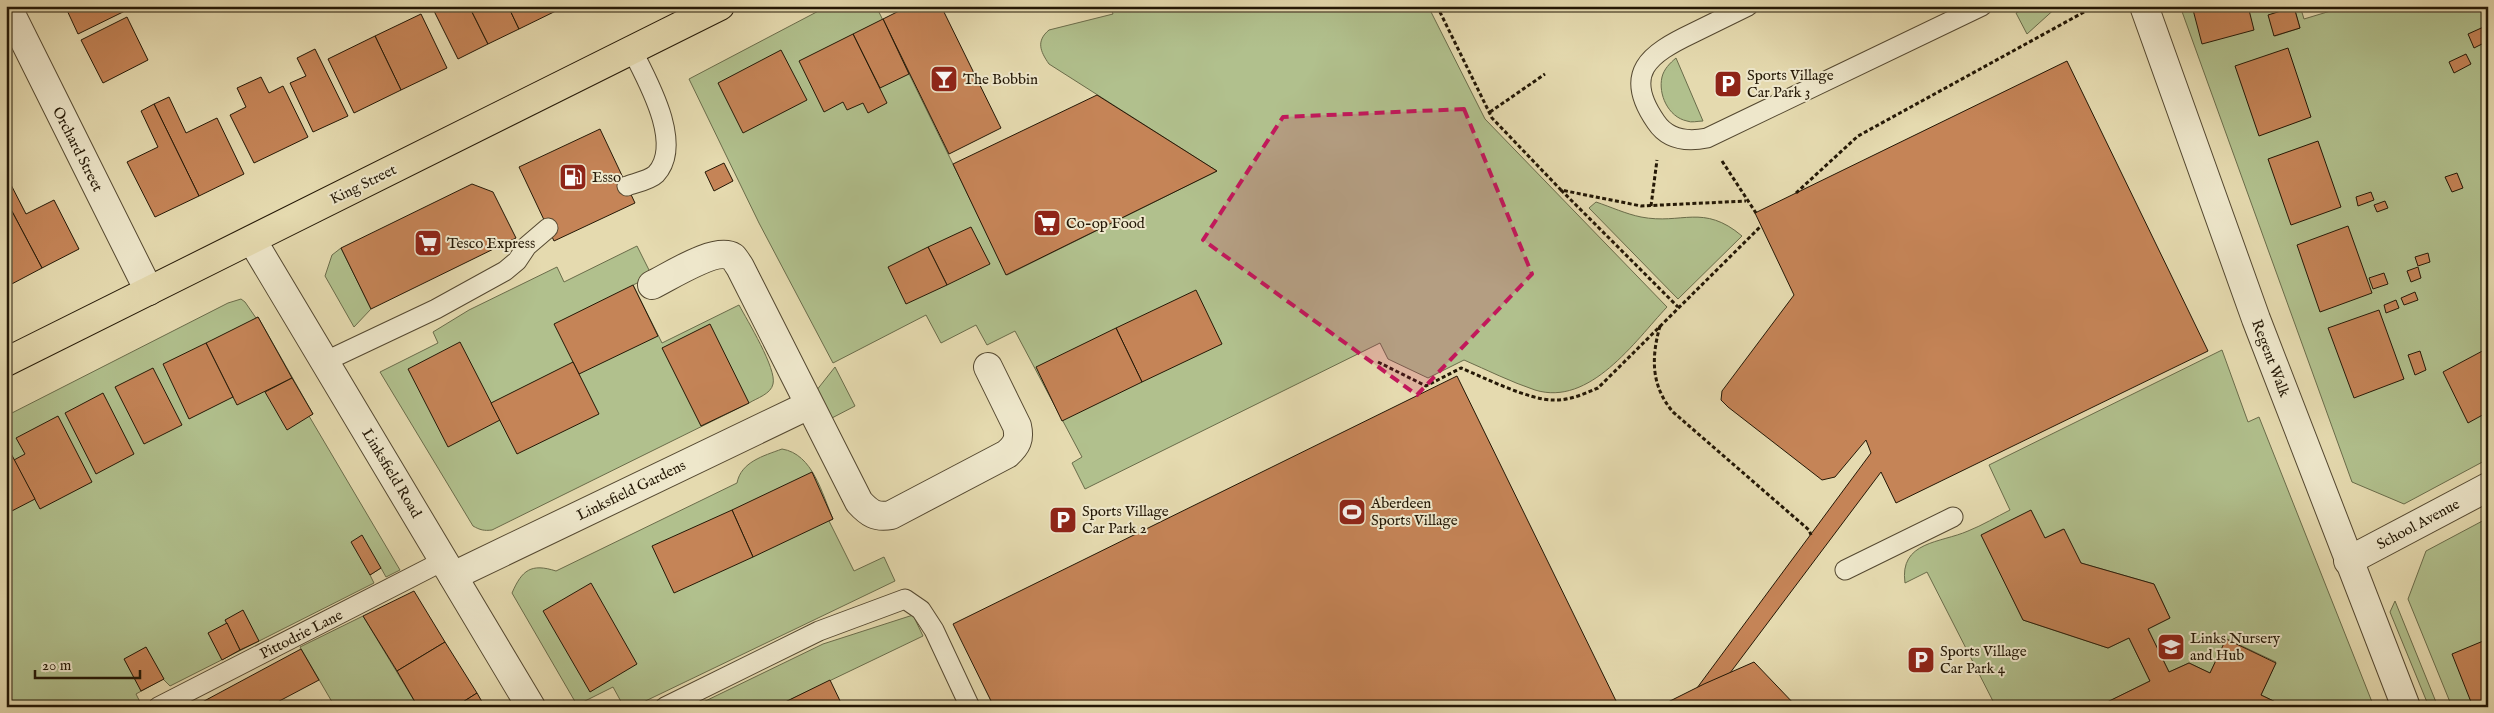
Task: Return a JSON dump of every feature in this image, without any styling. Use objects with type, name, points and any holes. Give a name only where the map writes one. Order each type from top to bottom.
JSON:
[{"type":"main road","name":"King Street","points":[[6,362],[720,6]]},
{"type":"street","name":"Orchard Street","points":[[6,6],[149,291]]},
{"type":"street","name":"Regent Walk","points":[[2144,6],[2256,319],[2406,707]]},
{"type":"street","name":"Linksfield Road","points":[[252,240],[326,361],[530,707]]},
{"type":"street","points":[[652,285],[710,256],[722,254],[733,257],[740,267],[859,502],[868,512],[880,517],[891,515],[1007,454],[1016,446],[1019,435],[1017,426],[988,367]]},
{"type":"street","name":"Linksfield Gardens","points":[[448,569],[809,405]]},
{"type":"street","name":"School Avenue","points":[[2348,561],[2488,487]]},
{"type":"lane","points":[[1748,6],[1662,48],[1644,66],[1640,84],[1648,109],[1661,129],[1676,138],[1692,141],[1707,138],[1982,6]]},
{"type":"lane","points":[[627,186],[655,175],[665,159],[665,131],[655,94],[632,50]]},
{"type":"lane","points":[[326,361],[436,309],[504,271],[517,261],[527,246],[548,228]]},
{"type":"lane","points":[[1845,570],[1953,517]]},
{"type":"lane","name":"Pittodrie Lane","points":[[158,707],[448,569]]},
{"type":"lane","points":[[664,707],[819,631],[905,599],[922,610],[934,630],[970,707]]},
{"type":"path","points":[[1437,6],[1492,118],[1678,307]]},
{"type":"path","points":[[1796,193],[1858,136],[2095,6]]},
{"type":"path","points":[[1490,112],[1545,74]]},
{"type":"path","points":[[1651,206],[1661,129]]},
{"type":"path","points":[[1707,138],[1746,201],[1756,213]]},
{"type":"path","points":[[1561,190],[1651,206],[1746,201]]},
{"type":"path","points":[[1378,362],[1426,386],[1461,368],[1540,398],[1554,400],[1584,394],[1598,388],[1761,226]]},
{"type":"path","points":[[1661,326],[1653,363],[1663,400],[1673,412],[1809,530],[1811,535]]},
{"type":"path","points":[[313,707],[322,702]]},
{"type":"highlighted area","points":[[1464,109],[1532,274],[1417,395],[1203,240],[1283,117]]},
{"type":"green space","points":[[828,6],[876,6],[1007,275],[1217,171],[1049,64],[1043,55],[1041,42],[1049,30],[1113,14],[1110,6],[1428,6],[1485,119],[1667,307],[1610,368],[1574,389],[1555,393],[1526,387],[1464,360],[1428,378],[1388,359],[1380,343],[1085,489],[1072,463],[1082,457],[1015,331],[987,345],[976,325],[941,343],[926,315],[833,363],[759,223],[689,79]]},
{"type":"green space","points":[[2029,6],[2058,6],[2027,34],[2016,13]]},
{"type":"green space","points":[[2180,6],[2300,6],[2304,19],[2347,6],[2488,6],[2488,459],[2404,504],[2352,482]],"holes":[[[2294,7],[2300,28],[2275,36],[2269,15]]]},
{"type":"green space","points":[[1676,58],[1703,121],[1690,122],[1680,119],[1670,110],[1663,97],[1661,84],[1664,71]]},
{"type":"green space","points":[[1596,202],[1641,217],[1669,219],[1692,217],[1716,220],[1742,236],[1678,299],[1589,208]]},
{"type":"green space","points":[[637,246],[652,276],[633,285],[662,343],[739,305],[771,367],[772,387],[767,393],[749,403],[492,530],[482,530],[473,526],[380,372],[438,343],[433,332],[469,310],[557,267],[564,282]]},
{"type":"green space","points":[[341,248],[371,309],[354,327],[325,276],[332,255]]},
{"type":"green space","points":[[241,299],[256,318],[258,317],[313,414],[309,416],[400,570],[386,577],[381,568],[370,575],[374,583],[170,686],[163,679],[136,694],[140,702],[131,707],[6,707],[6,416],[228,303]]},
{"type":"green space","points":[[2222,350],[2248,422],[2259,417],[2374,707],[2286,707],[2261,695],[2276,662],[2227,639],[2210,673],[2189,663],[2169,672],[2148,629],[2170,618],[2154,584],[2081,563],[2063,529],[2045,538],[1982,535],[2023,620],[2108,648],[2129,638],[2150,681],[2097,707],[1996,707],[1927,572],[1905,583],[1905,569],[1909,559],[1915,551],[1924,546],[1968,531],[2010,510],[1989,465]]},
{"type":"green space","points":[[835,367],[855,406],[830,419],[816,391]]},
{"type":"green space","points":[[782,449],[793,452],[802,459],[815,476],[833,519],[829,521],[854,571],[884,557],[895,581],[633,707],[624,707],[613,687],[577,705],[512,593],[524,574],[534,568],[556,571],[737,483],[739,476],[748,465],[760,457]]},
{"type":"green space","points":[[2488,518],[2488,707],[2452,707],[2408,599],[2426,551]]},
{"type":"green space","points":[[2395,601],[2438,707],[2429,707],[2390,612]]},
{"type":"green space","points":[[913,615],[923,636],[775,707],[693,707],[823,644]]},
{"type":"green space","points":[[363,616],[418,707],[335,707],[300,647]]},
{"type":"building","points":[[65,6],[125,6],[127,10],[78,34]]},
{"type":"building","points":[[438,6],[469,6],[488,44],[458,59],[433,9]]},
{"type":"building","points":[[469,6],[508,6],[519,29],[488,44]]},
{"type":"building","points":[[508,6],[563,6],[564,7],[519,29]]},
{"type":"building","name":"The Bobbin","points":[[909,6],[941,6],[1001,128],[949,154],[883,19]]},
{"type":"building","points":[[2192,6],[2248,6],[2254,30],[2202,44]]},
{"type":"building","points":[[2294,7],[2300,28],[2274,36],[2268,15]]},
{"type":"building","points":[[421,14],[447,68],[401,90],[375,36]]},
{"type":"building","points":[[127,17],[148,60],[103,83],[81,40]]},
{"type":"building","points":[[883,19],[909,74],[880,88],[853,34]]},
{"type":"building","points":[[2488,25],[2488,41],[2474,48],[2468,34]]},
{"type":"building","points":[[853,34],[887,103],[868,113],[863,103],[847,110],[843,102],[824,112],[799,61]]},
{"type":"building","points":[[375,36],[401,90],[354,113],[328,59]]},
{"type":"building","points":[[2288,48],[2311,117],[2259,136],[2235,66]]},
{"type":"building","points":[[315,49],[348,116],[313,132],[290,83],[306,76],[297,58]]},
{"type":"building","points":[[781,50],[807,100],[743,133],[718,83]]},
{"type":"building","points":[[2466,54],[2471,64],[2454,73],[2449,62]]},
{"type":"building","points":[[2067,61],[2208,351],[1896,503],[1881,472],[1730,673],[1697,688],[1871,453],[1866,440],[1835,477],[1822,480],[1721,400],[1722,391],[1794,295],[1755,213]]},
{"type":"building","points":[[261,77],[269,93],[283,86],[308,137],[254,163],[230,115],[246,107],[237,88]]},
{"type":"building","name":"Co-op Food","points":[[1097,95],[1217,171],[1006,275],[953,164]]},
{"type":"building","points":[[169,97],[186,133],[217,118],[244,174],[199,196],[154,104]]},
{"type":"building","points":[[154,104],[199,196],[155,217],[127,162],[158,147],[141,111]]},
{"type":"building","name":"Esso","points":[[600,129],[635,203],[554,241],[519,167]]},
{"type":"building","points":[[2318,141],[2341,207],[2291,225],[2268,159]]},
{"type":"building","points":[[724,163],[733,181],[714,191],[705,172]]},
{"type":"building","points":[[2457,173],[2463,188],[2452,192],[2445,177]]},
{"type":"building","points":[[7,177],[26,214],[54,200],[79,249],[42,268],[6,200]]},
{"type":"building","name":"Tesco Express","points":[[472,184],[493,192],[516,238],[371,309],[341,248]]},
{"type":"building","points":[[2371,192],[2374,200],[2358,206],[2356,197]]},
{"type":"building","points":[[6,200],[42,268],[6,287]]},
{"type":"building","points":[[2385,201],[2388,208],[2377,212],[2374,205]]},
{"type":"building","points":[[2348,226],[2372,293],[2320,312],[2297,245]]},
{"type":"building","points":[[971,227],[990,264],[947,285],[928,247]]},
{"type":"building","points":[[928,247],[947,285],[906,304],[888,267]]},
{"type":"building","points":[[2428,253],[2430,262],[2418,266],[2415,257]]},
{"type":"building","points":[[2418,267],[2421,278],[2411,282],[2407,271]]},
{"type":"building","points":[[2384,273],[2388,284],[2373,289],[2369,278]]},
{"type":"building","points":[[633,285],[658,336],[579,374],[554,324]]},
{"type":"building","points":[[1196,290],[1222,344],[1142,382],[1116,328]]},
{"type":"building","points":[[2415,292],[2418,300],[2404,305],[2401,298]]},
{"type":"building","points":[[2396,300],[2399,308],[2386,313],[2384,305]]},
{"type":"building","points":[[2379,310],[2404,379],[2354,398],[2328,328]]},
{"type":"building","points":[[258,317],[292,378],[237,405],[206,343]]},
{"type":"building","points":[[710,324],[749,403],[701,426],[662,348]]},
{"type":"building","points":[[1116,328],[1142,382],[1062,421],[1036,367]]},
{"type":"building","points":[[460,342],[500,420],[448,447],[408,369]]},
{"type":"building","points":[[206,343],[233,397],[189,419],[163,364]]},
{"type":"building","points":[[2488,348],[2488,412],[2468,423],[2443,372]]},
{"type":"building","points":[[2420,351],[2426,370],[2415,375],[2408,355]]},
{"type":"building","points":[[573,362],[599,414],[517,454],[491,403]]},
{"type":"building","points":[[153,368],[182,425],[144,444],[115,387]]},
{"type":"building","name":"Aberdeen Sports Village","points":[[1457,376],[1619,707],[994,707],[953,624]]},
{"type":"building","points":[[292,378],[313,414],[287,430],[265,392]]},
{"type":"building","points":[[103,393],[134,454],[96,474],[65,413]]},
{"type":"building","points":[[58,416],[92,482],[40,509],[14,460],[25,454],[16,438]]},
{"type":"building","points":[[6,444],[35,499],[6,514]]},
{"type":"building","points":[[812,472],[833,519],[753,557],[732,510]]},
{"type":"building","points":[[732,510],[753,557],[674,593],[652,546]]},
{"type":"building","points":[[2031,510],[2045,538],[2064,529],[2081,563],[2154,584],[2170,618],[2148,629],[2169,672],[2189,663],[2210,673],[2226,639],[2276,663],[2261,695],[2286,707],[2097,707],[2150,681],[2129,638],[2108,648],[2023,620],[1981,535]]},
{"type":"building","points":[[362,535],[381,568],[370,575],[351,542]]},
{"type":"building","points":[[591,583],[637,664],[590,692],[543,611]]},
{"type":"building","points":[[414,591],[445,642],[397,671],[363,616]]},
{"type":"building","points":[[243,610],[259,641],[240,650],[225,620]]},
{"type":"building","points":[[227,623],[240,650],[222,660],[208,633]]},
{"type":"building","points":[[2488,639],[2488,707],[2473,707],[2452,654]]},
{"type":"building","points":[[445,642],[477,693],[455,707],[418,707],[397,671]]},
{"type":"building","points":[[146,647],[164,679],[141,691],[124,659]]},
{"type":"building","points":[[301,649],[319,680],[268,707],[193,707]]},
{"type":"building","points":[[1754,662],[1797,707],[1658,707],[1704,684]]},
{"type":"building","points":[[830,680],[843,707],[783,707],[781,704]]},
{"type":"building","points":[[477,693],[485,707],[455,707]]},
{"type":"place","name":"The Bobbin","points":[[944,79]]},
{"type":"place","name":"Sports Village Car Park 3","points":[[1728,84]]},
{"type":"place","name":"Esso","points":[[573,177]]},
{"type":"place","name":"Co-op Food","points":[[1047,223]]},
{"type":"place","name":"Tesco Express","points":[[428,243]]},
{"type":"place","name":"Aberdeen Sports Village","points":[[1352,512]]},
{"type":"place","name":"Sports Village Car Park 2","points":[[1063,520]]},
{"type":"place","name":"Links Nursery and Hub","points":[[2171,647]]},
{"type":"place","name":"Sports Village Car Park 4","points":[[1921,660]]}]
